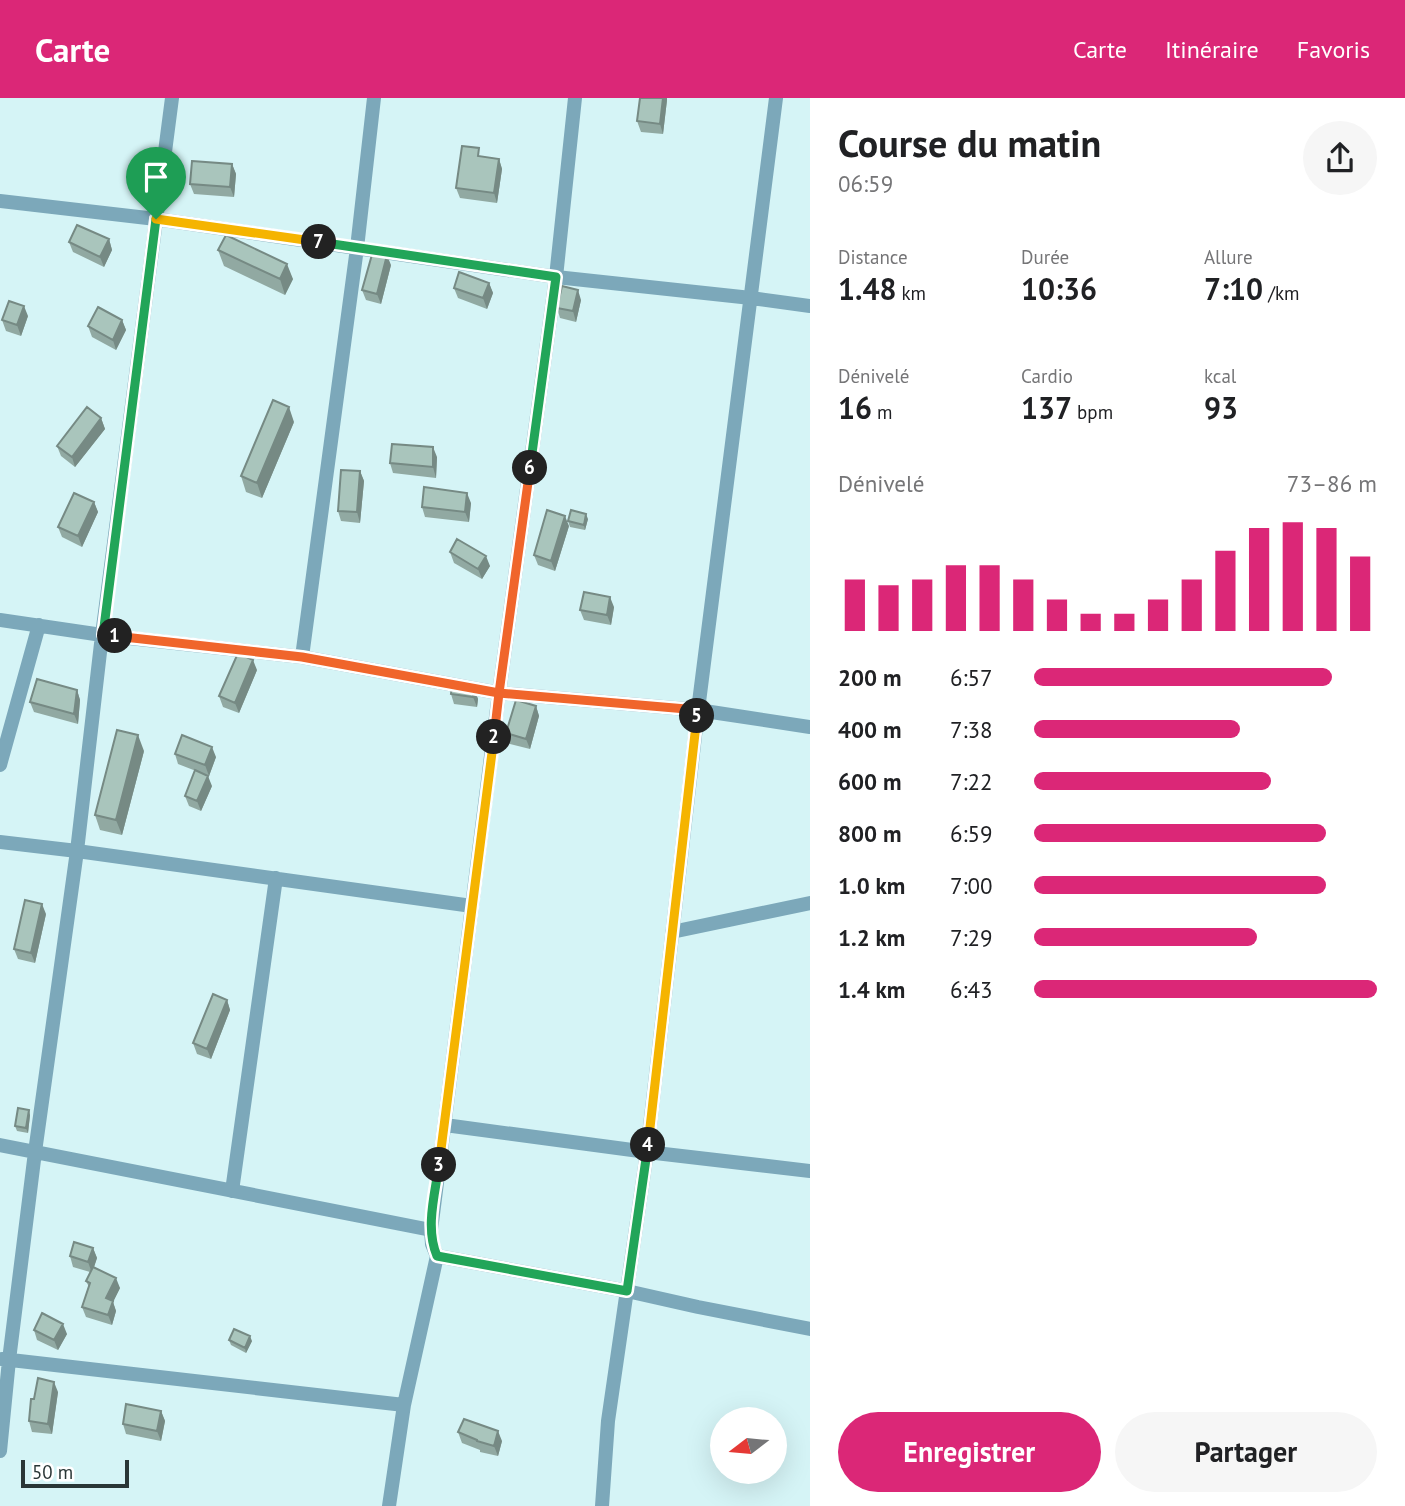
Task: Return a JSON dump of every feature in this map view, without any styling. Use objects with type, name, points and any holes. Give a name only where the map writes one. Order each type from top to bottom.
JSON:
[{"type":"street","points":[[0,1451],[4,1359],[77,851],[172,98]]},
{"type":"street","points":[[302,657],[357,248],[374,98]]},
{"type":"street","points":[[389,1506],[404,1405],[437,1256],[432,1244],[431,1230],[499,693],[556,277],[575,98]]},
{"type":"street","points":[[602,1506],[608,1421],[647,1152],[698,710],[776,98]]},
{"type":"street","points":[[0,201],[156,219],[556,277],[810,306]]},
{"type":"street","points":[[0,620],[103,635],[302,657],[499,693],[698,710],[810,727]]},
{"type":"street","points":[[0,765],[39,625]]},
{"type":"street","points":[[0,842],[472,906]]},
{"type":"street","points":[[232,1191],[276,878]]},
{"type":"street","points":[[672,932],[810,903]]},
{"type":"street","points":[[445,1125],[810,1171]]},
{"type":"street","points":[[0,1144],[431,1230]]},
{"type":"street","points":[[437,1256],[627,1291],[810,1329]]},
{"type":"street","points":[[4,1359],[404,1405]]},
{"type":"building","points":[[640,98],[663,98],[660,124],[637,121]]},
{"type":"building","points":[[462,146],[479,148],[478,156],[499,159],[494,193],[456,188]]},
{"type":"building","points":[[192,161],[232,164],[230,187],[190,184]]},
{"type":"building","points":[[77,225],[109,239],[100,257],[69,242]]},
{"type":"building","points":[[226,235],[287,264],[280,279],[218,250]]},
{"type":"building","points":[[373,251],[387,255],[377,294],[362,290]]},
{"type":"building","points":[[459,272],[489,283],[483,298],[454,288]]},
{"type":"building","points":[[562,286],[578,290],[573,311],[557,308]]},
{"type":"building","points":[[9,301],[24,306],[17,325],[2,320]]},
{"type":"building","points":[[98,307],[122,320],[113,340],[88,326]]},
{"type":"building","points":[[273,400],[289,407],[257,483],[241,476]]},
{"type":"building","points":[[87,407],[101,418],[72,457],[57,446]]},
{"type":"building","points":[[392,444],[433,447],[433,467],[390,463]]},
{"type":"building","points":[[341,470],[360,471],[357,512],[338,511]]},
{"type":"building","points":[[424,487],[467,493],[465,512],[422,507]]},
{"type":"building","points":[[74,493],[94,502],[78,536],[58,527]]},
{"type":"building","points":[[547,510],[565,516],[551,561],[534,555]]},
{"type":"building","points":[[571,510],[586,514],[584,525],[568,521]]},
{"type":"building","points":[[457,539],[486,556],[478,569],[450,552]]},
{"type":"building","points":[[584,592],[610,597],[607,615],[580,610]]},
{"type":"building","points":[[238,653],[253,660],[235,703],[219,696]]},
{"type":"building","points":[[37,679],[77,690],[74,714],[30,702]]},
{"type":"building","points":[[452,685],[474,689],[473,697],[451,694]]},
{"type":"building","points":[[516,700],[536,706],[526,739],[506,733]]},
{"type":"building","points":[[117,730],[138,735],[116,820],[95,815]]},
{"type":"building","points":[[182,735],[212,747],[205,765],[175,754]]},
{"type":"building","points":[[195,770],[208,776],[197,801],[185,796]]},
{"type":"building","points":[[25,900],[42,904],[31,953],[14,949]]},
{"type":"building","points":[[213,994],[227,1000],[207,1049],[193,1043]]},
{"type":"building","points":[[18,1108],[29,1110],[26,1128],[15,1126]]},
{"type":"building","points":[[74,1242],[93,1248],[88,1262],[70,1256]]},
{"type":"building","points":[[93,1267],[116,1278],[106,1298],[113,1301],[108,1315],[82,1307],[90,1283],[86,1281]]},
{"type":"building","points":[[42,1313],[63,1324],[54,1340],[34,1330]]},
{"type":"building","points":[[234,1329],[250,1336],[245,1348],[229,1340]]},
{"type":"building","points":[[38,1378],[54,1382],[48,1424],[29,1421],[31,1399],[34,1399]]},
{"type":"building","points":[[126,1404],[161,1411],[157,1431],[123,1424]]},
{"type":"building","points":[[464,1419],[498,1431],[494,1446],[458,1432]]},
{"type":"route","points":[[156,219],[103,635],[302,657],[499,693],[431,1230],[432,1244],[437,1256],[627,1291],[647,1152],[698,710],[499,693],[556,277],[156,219]]}]
